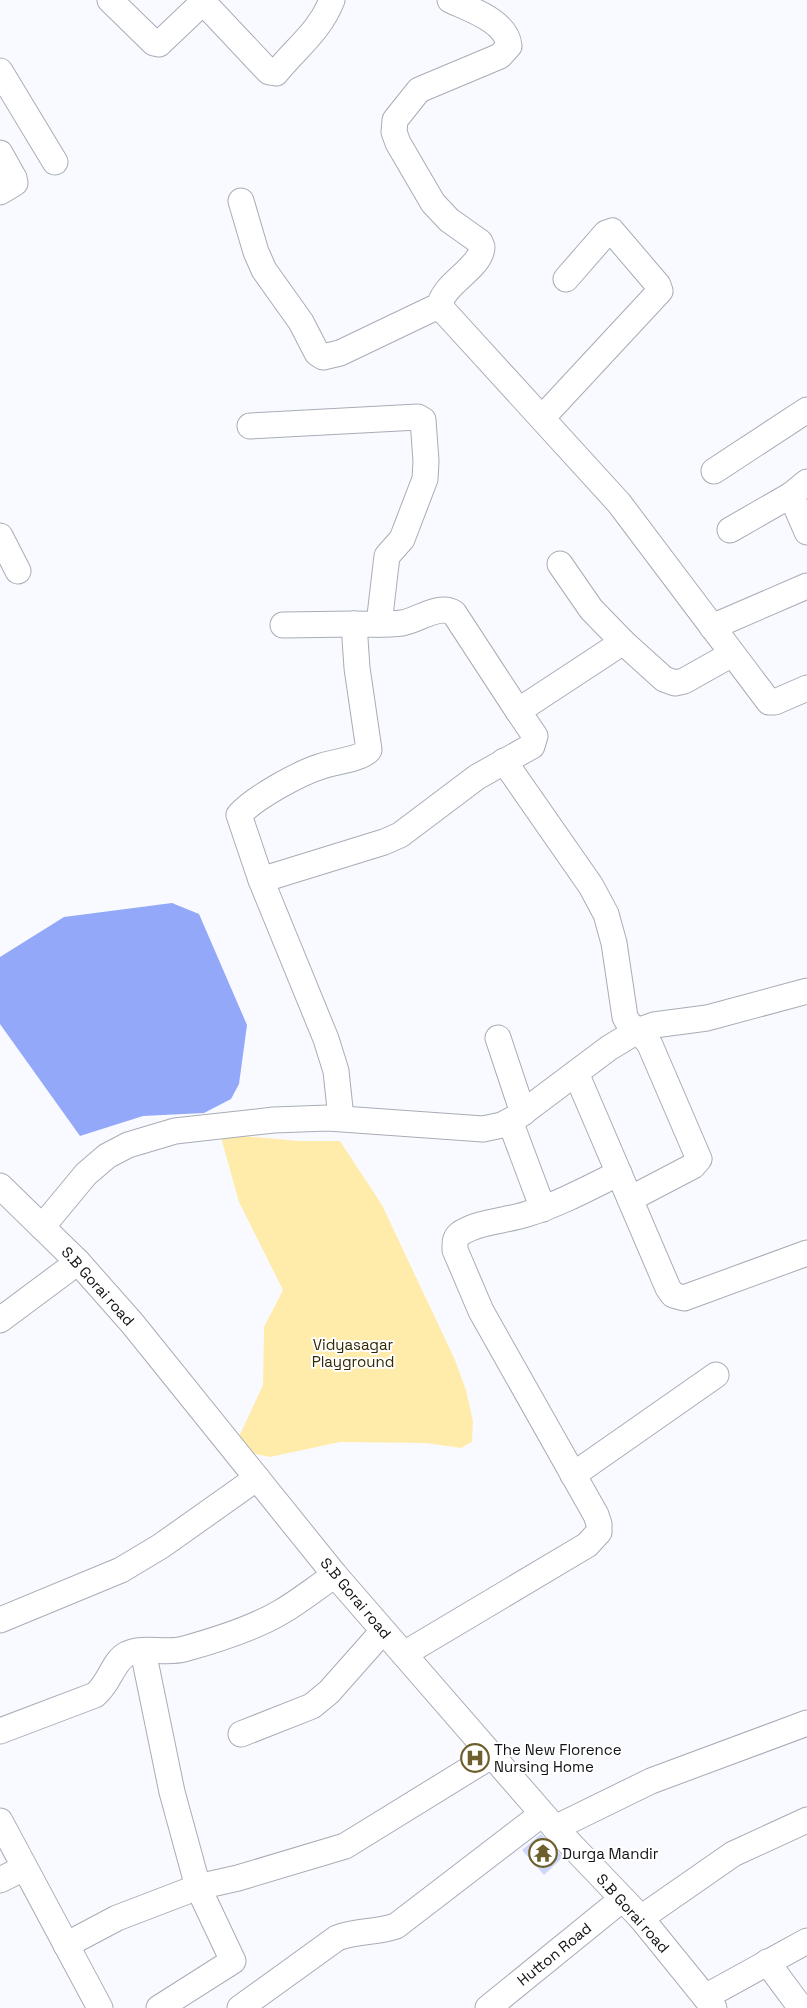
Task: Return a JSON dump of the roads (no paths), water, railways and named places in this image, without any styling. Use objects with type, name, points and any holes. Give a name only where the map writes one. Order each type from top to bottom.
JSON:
[{"type":"street","points":[[110,0],[154,43],[159,44],[198,6],[204,4],[269,72],[276,73],[292,53],[310,38],[324,18],[332,0]]},
{"type":"street","points":[[440,308],[444,294],[479,256],[482,247],[480,242],[449,220],[428,196],[398,143],[394,132],[395,120],[419,90],[500,56],[509,46],[506,34],[497,25],[477,12],[450,0]]},
{"type":"street","points":[[0,72],[55,162]]},
{"type":"street","points":[[0,153],[15,183],[0,192]]},
{"type":"street","points":[[242,201],[256,252],[264,270],[301,322],[318,353],[323,357],[340,353],[432,309],[440,308]]},
{"type":"street","points":[[542,418],[660,291],[658,284],[612,232],[606,233],[566,278]]},
{"type":"street","points":[[440,308],[619,503],[768,702],[775,702],[807,688]]},
{"type":"street","points":[[714,470],[807,410]]},
{"type":"street","points":[[250,426],[418,417],[423,420],[426,479],[402,539],[387,556],[379,624]]},
{"type":"street","points":[[730,530],[799,489],[807,532]]},
{"type":"street","points":[[0,536],[18,571]]},
{"type":"street","points":[[560,564],[591,608],[623,642],[664,680],[675,683],[693,677],[732,654]]},
{"type":"street","points":[[712,627],[807,586]]},
{"type":"street","points":[[261,880],[384,842],[400,834],[476,777],[532,746],[535,741],[533,731],[454,613],[449,610],[441,610],[402,623],[283,624]]},
{"type":"street","points":[[341,1118],[336,1071],[326,1039],[261,880],[239,816],[296,777],[322,766],[363,755],[369,750],[357,668],[354,624]]},
{"type":"street","points":[[518,710],[623,642]]},
{"type":"street","points":[[504,761],[591,886],[606,914],[614,943],[625,1017],[631,1028],[643,1034],[650,1045],[699,1159],[693,1166],[630,1199]]},
{"type":"street","points":[[42,1227],[86,1174],[107,1156],[128,1144],[175,1131],[274,1120],[341,1118],[482,1129],[516,1117],[637,1031],[654,1025],[707,1018],[807,991]]},
{"type":"street","points":[[498,1038],[516,1117],[542,1209]]},
{"type":"street","points":[[576,1073],[668,1288],[679,1298],[807,1253]]},
{"type":"street","points":[[404,1654],[594,1539],[599,1532],[600,1524],[481,1310],[455,1250],[455,1241],[458,1236],[472,1228],[507,1221],[542,1209],[619,1173]]},
{"type":"street","name":"S.B Gorai road","points":[[0,1186],[78,1262],[132,1322],[335,1575],[549,1821],[621,1900],[641,1918],[709,2002]]},
{"type":"street","points":[[0,1320],[78,1262]]},
{"type":"street","points":[[573,1475],[716,1375]]},
{"type":"street","points":[[0,1620],[121,1570],[161,1546],[256,1478]]},
{"type":"street","points":[[0,1731],[95,1695],[105,1687],[117,1661],[127,1654],[143,1651],[170,1652],[184,1649],[266,1620],[335,1575]]},
{"type":"street","points":[[241,1734],[312,1706],[329,1692],[383,1630]]},
{"type":"street","points":[[143,1651],[172,1792],[198,1887],[233,1961],[159,2008]]},
{"type":"street","points":[[240,2008],[337,1938],[350,1934],[384,1931],[396,1926],[549,1821],[650,1781],[807,1724]]},
{"type":"street","points":[[66,1945],[117,1918],[198,1887],[238,1878],[345,1846],[492,1756]]},
{"type":"street","points":[[641,1918],[733,1854],[807,1820]]},
{"type":"street","points":[[0,1821],[100,2008]]},
{"type":"street","points":[[0,1880],[24,1868]]},
{"type":"street","name":"Hutton Road","points":[[488,2008],[621,1900]]},
{"type":"street","points":[[709,2002],[767,1962],[807,1941]]},
{"type":"street","points":[[767,1962],[801,2008]]},
{"type":"water","points":[[172,903],[199,914],[247,1025],[239,1084],[231,1099],[204,1113],[143,1116],[80,1136],[0,1024],[0,957],[64,917]]},
{"type":"place","name":"The New Florence Nursing Home","points":[[475,1758]]},
{"type":"place","name":"Durga Mandir","points":[[543,1853]]},
{"type":"park label","name":"Vidyasagar Playground","points":[[353,1352]]}]
